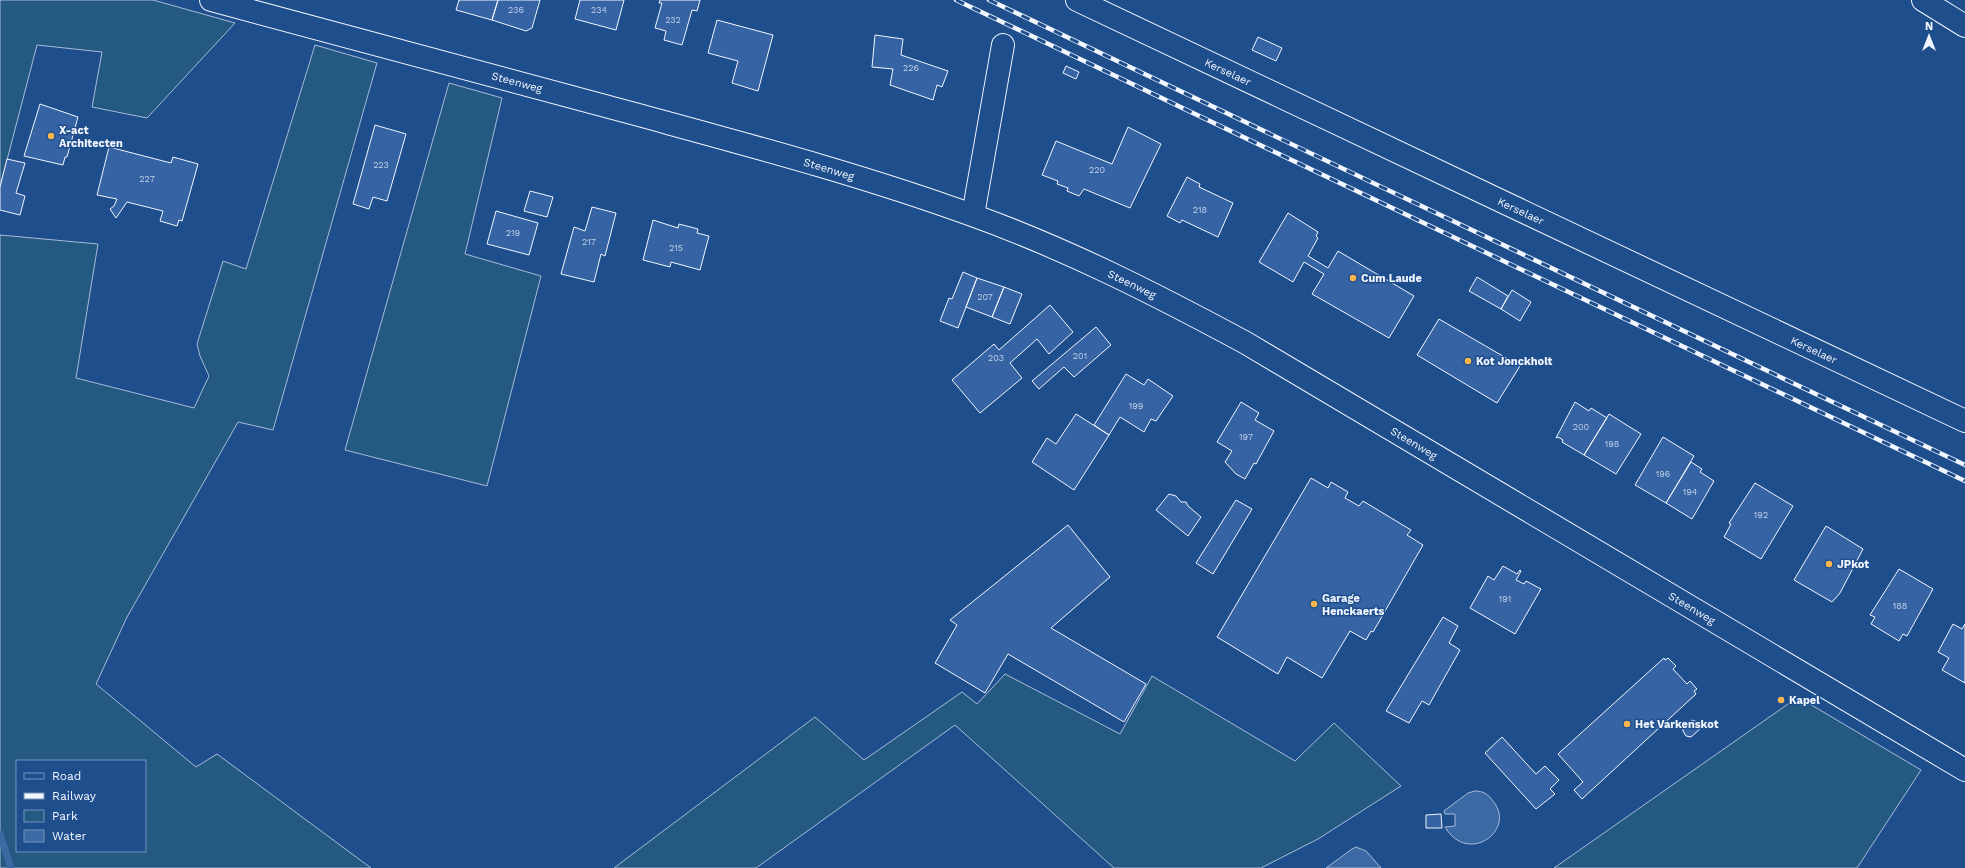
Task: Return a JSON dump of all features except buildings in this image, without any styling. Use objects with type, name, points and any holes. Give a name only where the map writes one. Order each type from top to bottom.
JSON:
[{"type":"main road","name":"Steenweg","points":[[211,0],[366,40],[828,168],[973,216],[1075,256],[1160,297],[1246,343],[1965,770]]},
{"type":"main road","name":"Kerselaer","points":[[1077,0],[1965,421]]},
{"type":"main road","points":[[1923,0],[1965,26]]},
{"type":"main road","points":[[973,216],[1003,45]]},
{"type":"green space","points":[[0,0],[153,0],[235,23],[147,118],[92,107],[102,52],[37,45],[0,187]]},
{"type":"green space","points":[[315,45],[377,63],[273,430],[238,422],[127,617],[96,684],[196,767],[217,754],[371,868],[0,868],[0,235],[98,244],[76,378],[194,408],[209,376],[200,356],[197,344],[223,261],[246,269]]},
{"type":"green space","points":[[449,83],[502,98],[465,254],[541,276],[487,486],[345,450]]},
{"type":"green space","points":[[1005,674],[1120,734],[1152,676],[1295,761],[1334,723],[1401,786],[1318,839],[1261,868],[1114,868],[955,725],[756,868],[614,868],[815,717],[864,760],[962,692],[977,704]]},
{"type":"green space","points":[[1798,697],[1921,770],[1857,868],[1554,868]]},
{"type":"water","points":[[1475,791],[1485,793],[1489,796],[1499,812],[1499,823],[1494,832],[1487,840],[1477,844],[1466,843],[1455,838],[1445,827],[1455,826],[1455,814],[1445,814],[1444,811],[1468,793]]},
{"type":"water","points":[[1356,847],[1366,851],[1381,868],[1326,868],[1352,849]]},
{"type":"waterway","points":[[0,834],[11,868]]},
{"type":"railway","points":[[956,0],[1965,481]]},
{"type":"railway","points":[[989,0],[1965,465]]},
{"type":"place","name":"X-act Architecten","points":[[51,136]]},
{"type":"place","name":"Cum Laude","points":[[1353,278]]},
{"type":"place","name":"Kot Jonckholt","points":[[1468,361]]},
{"type":"place","name":"JPkot","points":[[1829,564]]},
{"type":"place","name":"Garage Henckaerts","points":[[1314,604]]},
{"type":"place","name":"Kapel","points":[[1781,700]]},
{"type":"place","name":"Het Varkenskot","points":[[1627,724]]}]
